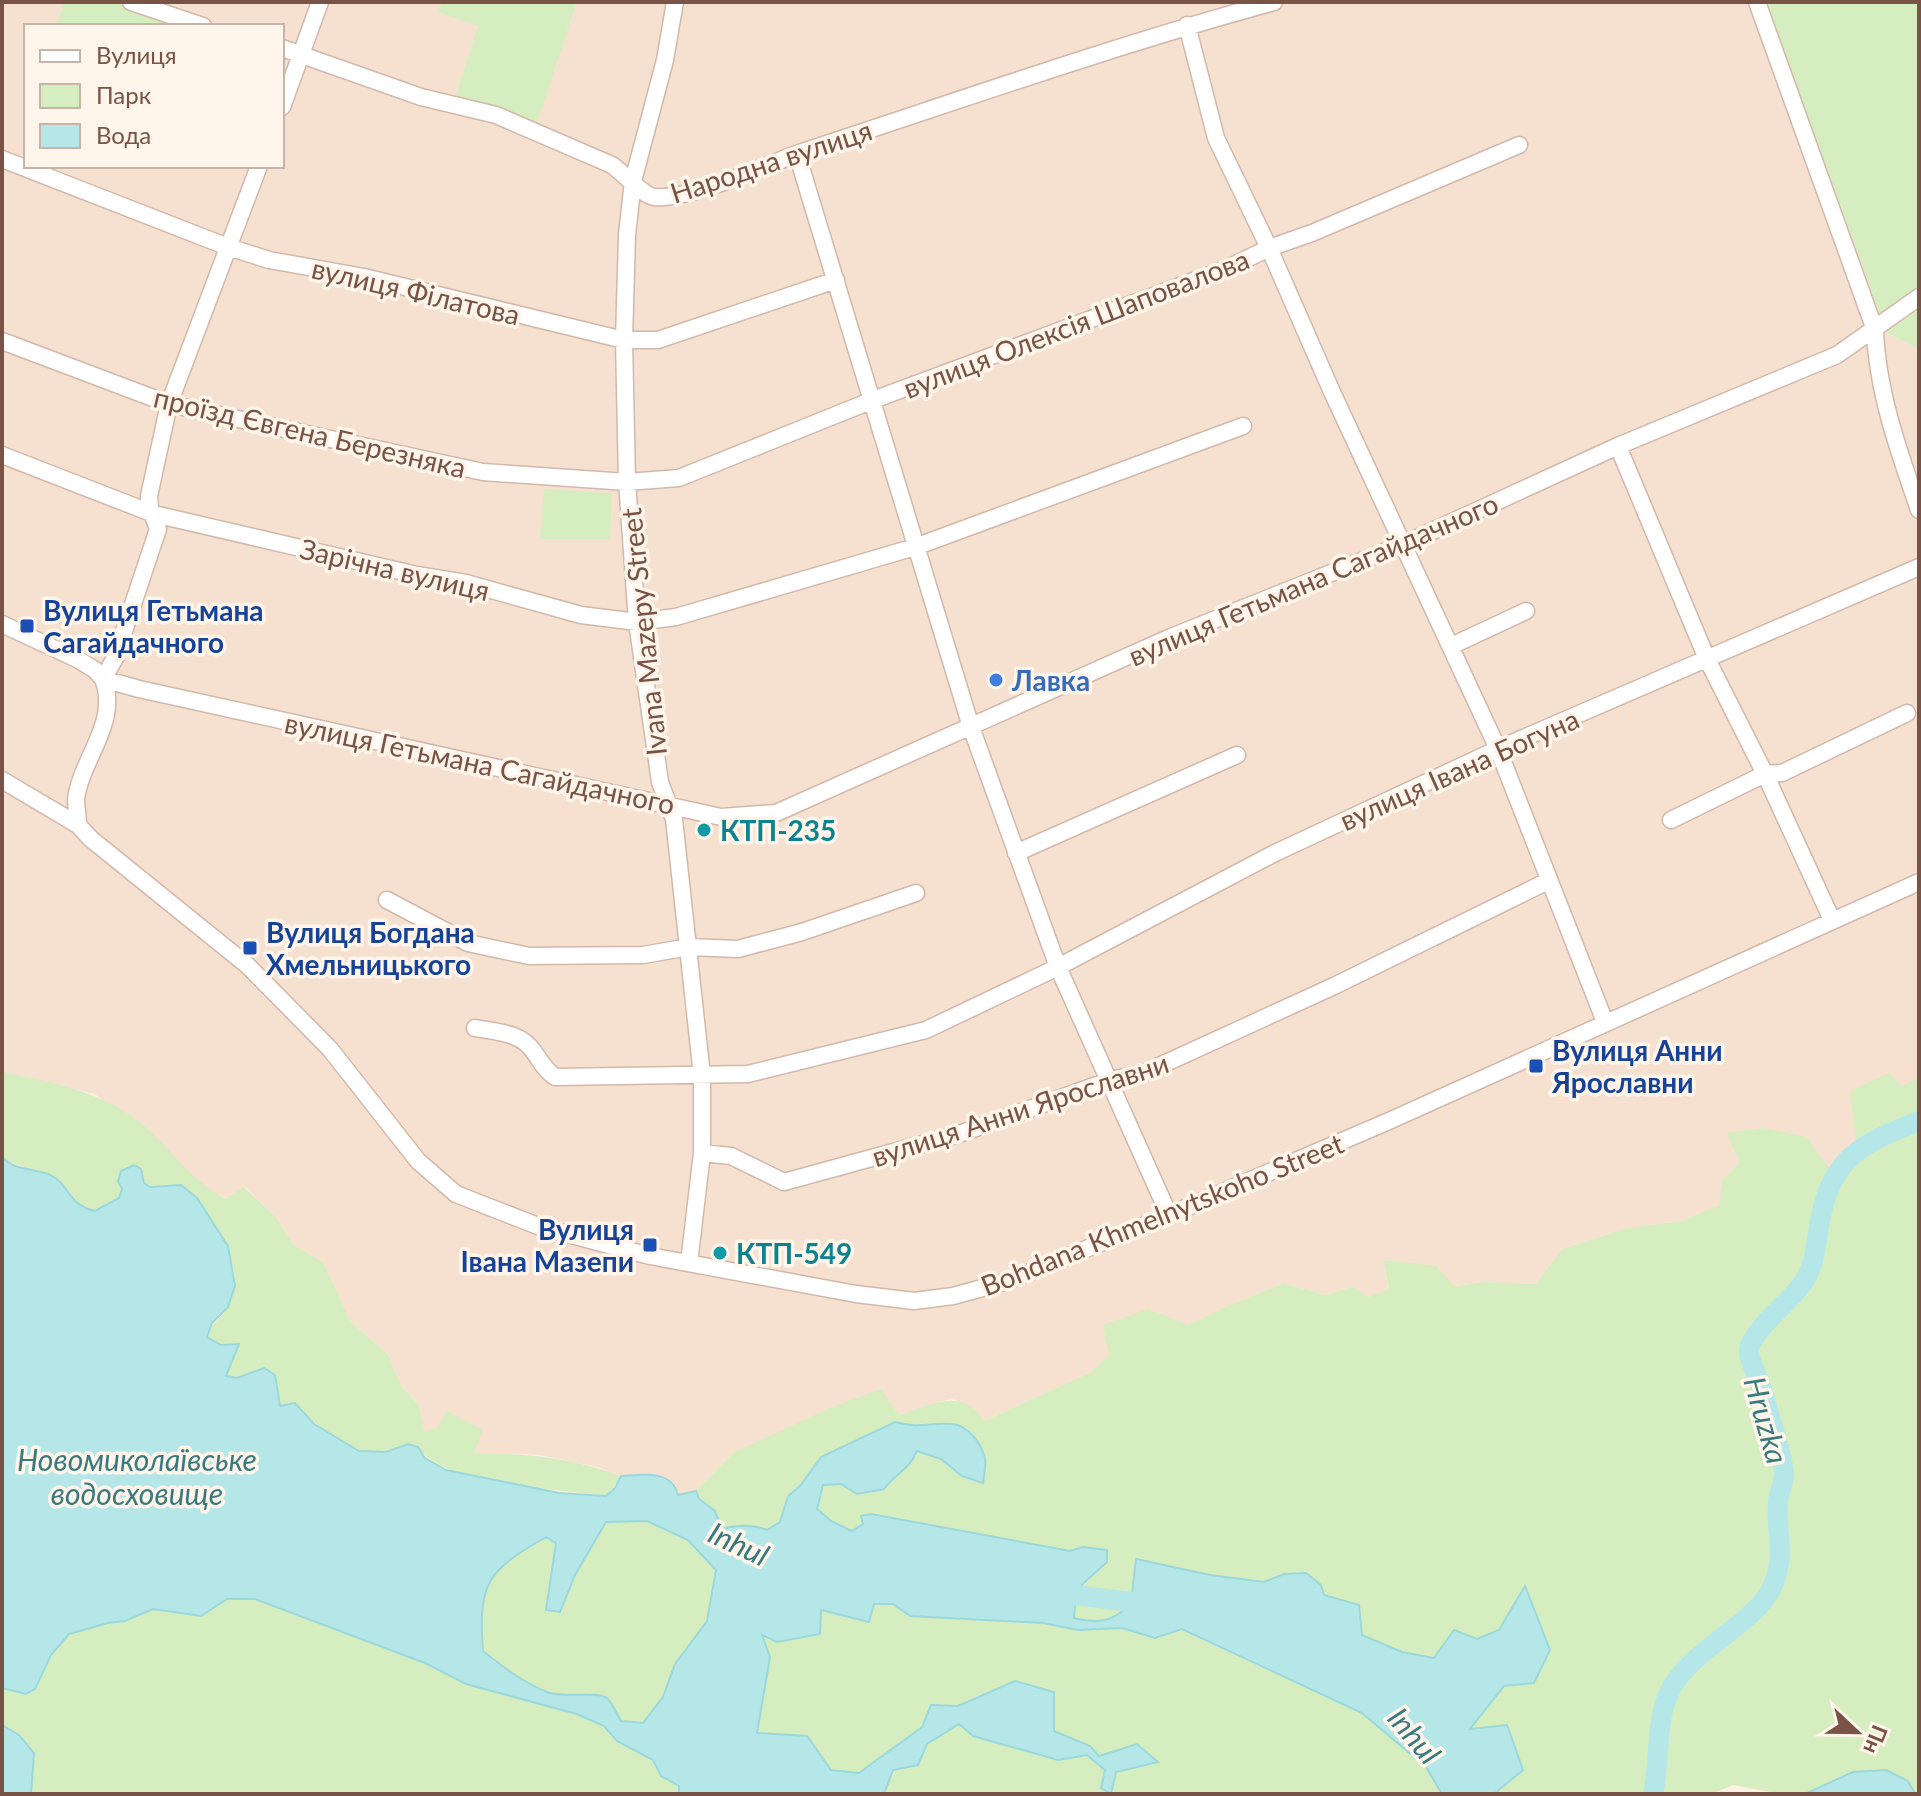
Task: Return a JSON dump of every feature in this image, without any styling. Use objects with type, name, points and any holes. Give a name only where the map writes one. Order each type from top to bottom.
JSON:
[{"type":"street","points":[[131,2],[197,24]]},
{"type":"street","points":[[284,102],[320,2]]},
{"type":"street","name":"Народна вулиця","points":[[284,49],[421,97],[496,115],[612,165],[633,181],[640,192],[653,197],[696,191],[797,154],[1187,25],[1274,2]]},
{"type":"street","points":[[1757,2],[1875,330],[1876,355],[1896,446],[1919,510]]},
{"type":"street","name":"Ivana Mazepy Street","points":[[672,3],[675,18],[633,181],[627,235],[624,340],[627,482],[637,622],[660,782],[674,819],[702,1076],[702,1153],[689,1263]]},
{"type":"street","points":[[1187,25],[1216,138],[1498,749],[1605,1022]]},
{"type":"street","name":"вулиця Олексія Шаповалова","points":[[627,482],[679,478],[873,400],[1226,269],[1269,248],[1312,233],[1519,145]]},
{"type":"street","points":[[797,154],[971,727],[1058,967],[1169,1215]]},
{"type":"street","name":"вулиця Філатова","points":[[2,159],[24,168]]},
{"type":"street","name":"вулиця Філатова","points":[[25,168],[269,260],[364,277],[624,340],[658,340],[836,280]]},
{"type":"street","points":[[78,825],[76,799],[106,716],[108,700],[103,679],[115,658],[158,529],[149,496],[169,404],[258,168]]},
{"type":"street","name":"вулиця Гетьмана Сагайдачного","points":[[2,624],[79,660],[103,679],[721,817],[776,813],[1171,637],[1404,544],[1618,446],[1837,355],[1919,297]]},
{"type":"street","name":"проїзд Євгена Березняка","points":[[2,341],[169,404],[483,472],[627,482]]},
{"type":"street","points":[[637,622],[676,617],[915,547],[1243,426]]},
{"type":"street","points":[[1618,446],[1707,659],[1765,774],[1832,920]]},
{"type":"street","name":"Зарічна вулиця","points":[[2,455],[154,514],[417,575],[466,583],[581,615],[637,622]]},
{"type":"street","name":"вулиця Івана Богуна","points":[[475,1028],[511,1034],[522,1040],[546,1071],[555,1077],[748,1074],[926,1030],[1058,967],[1275,853],[1498,749],[1919,567]]},
{"type":"street","points":[[1451,646],[1526,611]]},
{"type":"street","points":[[1671,820],[1765,774],[1782,773],[1907,713]]},
{"type":"street","points":[[1016,853],[1237,755]]},
{"type":"street","name":"Bohdana Khmelnytskoho Street","points":[[2,780],[78,825],[91,839],[247,965],[330,1049],[418,1161],[456,1194],[538,1226],[650,1256],[856,1294],[914,1301],[953,1296],[1008,1281],[1169,1215],[1389,1121],[1919,882]]},
{"type":"street","name":"вулиця Анни Ярославни","points":[[702,1153],[731,1156],[784,1182],[959,1134],[1111,1080],[1144,1073],[1334,986],[1548,881]]},
{"type":"street","points":[[387,900],[468,943],[529,956],[643,955],[689,947],[738,949],[832,923],[916,893]]},
{"type":"shaded area","points":[[2,2],[64,2],[57,24],[24,24],[24,168],[284,168],[284,24],[166,24],[173,2],[442,2],[439,12],[478,25],[536,123],[577,2],[1766,2],[1887,333],[1919,349],[1919,1077],[1900,1087],[1830,1171],[1728,1133],[1739,1163],[1722,1180],[1720,1205],[1682,1221],[1627,1228],[1562,1249],[1536,1284],[1483,1282],[1455,1286],[1383,1260],[1389,1290],[1368,1297],[1354,1287],[1325,1295],[1284,1283],[1227,1306],[1189,1326],[1148,1310],[1109,1357],[1091,1372],[984,1421],[953,1398],[899,1415],[733,1453],[696,1491],[677,1495],[676,1486],[654,1474],[621,1476],[597,1467],[540,1455],[474,1453],[437,1428],[425,1433],[419,1405],[402,1387],[388,1354],[351,1322],[323,1262],[294,1245],[275,1216],[245,1187],[227,1199],[209,1190],[95,1094],[7,1073],[2,1068]]},
{"type":"green space","points":[[64,2],[173,2],[166,24],[57,24]]},
{"type":"green space","points":[[442,2],[577,2],[537,123],[456,95],[478,26],[438,12]]},
{"type":"green space","points":[[1766,2],[1919,2],[1919,349],[1887,333]]},
{"type":"green space","points":[[544,489],[612,493],[610,539],[540,539]]},
{"type":"green space","points":[[2,1068],[7,1073],[85,1093],[121,1109],[153,1134],[196,1178],[226,1199],[244,1187],[275,1216],[294,1245],[323,1262],[351,1322],[388,1354],[402,1387],[419,1405],[425,1432],[437,1428],[447,1411],[483,1430],[474,1453],[549,1458],[621,1476],[607,1496],[477,1478],[452,1471],[432,1460],[418,1447],[382,1452],[361,1451],[334,1438],[295,1403],[280,1406],[275,1375],[226,1376],[221,1346],[207,1337],[211,1327],[228,1307],[234,1292],[234,1275],[224,1240],[203,1208],[181,1185],[150,1187],[144,1183],[122,1189],[119,1198],[95,1211],[81,1208],[54,1176],[5,1161],[2,1156]]},
{"type":"green space","points":[[1889,1073],[1901,1086],[1919,1077],[1919,1794],[1915,1794],[1908,1781],[1853,1772],[1805,1794],[1781,1794],[1733,1785],[1711,1794],[1494,1794],[1523,1770],[1508,1726],[1470,1730],[1504,1686],[1525,1587],[1499,1630],[1434,1658],[1402,1652],[1362,1634],[1324,1595],[1284,1574],[1264,1582],[1210,1575],[1137,1559],[1131,1604],[1110,1619],[1091,1621],[1074,1618],[1076,1589],[1107,1562],[1083,1547],[1070,1551],[863,1524],[852,1531],[831,1521],[817,1509],[822,1485],[841,1484],[857,1494],[883,1489],[910,1463],[917,1451],[941,1459],[962,1476],[985,1460],[967,1428],[953,1424],[915,1427],[895,1422],[821,1457],[800,1486],[788,1496],[780,1522],[767,1530],[744,1526],[722,1529],[715,1511],[699,1499],[696,1491],[733,1453],[832,1407],[881,1389],[899,1415],[935,1403],[956,1401],[975,1410],[984,1421],[1091,1372],[1109,1356],[1103,1325],[1148,1309],[1189,1325],[1284,1283],[1325,1295],[1354,1287],[1368,1297],[1389,1289],[1383,1260],[1436,1266],[1455,1286],[1483,1282],[1536,1284],[1562,1249],[1627,1228],[1682,1221],[1719,1205],[1722,1180],[1739,1163],[1727,1133],[1763,1128],[1807,1137],[1831,1171],[1856,1143],[1850,1091]]},
{"type":"green space","points":[[647,1521],[688,1540],[716,1570],[707,1621],[675,1664],[663,1697],[642,1723],[621,1721],[610,1701],[603,1696],[562,1695],[538,1688],[483,1651],[480,1607],[483,1594],[504,1564],[546,1537],[556,1543],[546,1610],[560,1612],[575,1575],[606,1522]]},
{"type":"green space","points":[[227,1599],[255,1599],[425,1663],[466,1684],[577,1714],[604,1726],[617,1741],[653,1760],[661,1776],[679,1786],[679,1794],[31,1794],[33,1780],[19,1735],[2,1725],[2,1688],[26,1694],[35,1689],[51,1655],[69,1634],[125,1621],[153,1609],[201,1616]]},
{"type":"green space","points":[[893,1604],[910,1616],[1043,1623],[1078,1630],[1122,1628],[1155,1638],[1182,1629],[1362,1713],[1426,1767],[1442,1794],[1112,1794],[1116,1772],[1157,1763],[1099,1756],[1090,1746],[1053,1731],[1015,1681],[958,1706],[931,1705],[922,1726],[859,1773],[831,1770],[757,1733],[770,1657],[761,1635],[821,1610]]},
{"type":"green space","points":[[959,1724],[1057,1760],[1087,1755],[1106,1770],[1101,1788],[1111,1794],[884,1794],[893,1770],[918,1765],[927,1744]]},
{"type":"water","name":"Новомиколаївське водосховище","points":[[2,1156],[12,1164],[56,1179],[79,1204],[95,1211],[119,1198],[121,1171],[134,1165],[141,1169],[144,1183],[150,1187],[181,1185],[197,1198],[228,1246],[235,1286],[228,1307],[212,1323],[207,1337],[221,1345],[239,1344],[226,1376],[237,1378],[264,1368],[275,1375],[280,1406],[295,1403],[314,1424],[359,1451],[386,1452],[408,1444],[418,1447],[425,1458],[446,1470],[559,1493],[606,1496],[621,1476],[655,1475],[669,1481],[678,1495],[696,1491],[699,1499],[715,1511],[722,1529],[744,1526],[767,1530],[780,1522],[788,1496],[800,1486],[821,1457],[895,1422],[958,1425],[973,1436],[983,1452],[983,1483],[962,1476],[941,1459],[917,1451],[910,1463],[884,1489],[857,1494],[841,1484],[823,1485],[817,1509],[831,1521],[852,1531],[863,1524],[861,1516],[871,1514],[1070,1551],[1083,1547],[1107,1550],[1107,1562],[1076,1590],[1074,1618],[1083,1620],[1111,1618],[1131,1604],[1136,1559],[1210,1575],[1264,1582],[1284,1574],[1306,1573],[1321,1585],[1324,1595],[1359,1605],[1362,1635],[1402,1652],[1434,1658],[1454,1630],[1477,1639],[1499,1630],[1525,1586],[1550,1650],[1534,1683],[1504,1686],[1470,1729],[1507,1725],[1523,1770],[1494,1794],[1442,1794],[1426,1767],[1362,1713],[1182,1629],[1155,1638],[1122,1628],[1078,1630],[1043,1623],[910,1616],[893,1604],[874,1604],[869,1622],[821,1610],[820,1634],[777,1642],[762,1635],[770,1657],[757,1733],[807,1736],[831,1770],[859,1773],[922,1727],[931,1705],[958,1706],[1015,1681],[1054,1692],[1054,1731],[1090,1746],[1099,1756],[1137,1744],[1158,1762],[1116,1772],[1111,1794],[1101,1788],[1105,1770],[1087,1755],[1058,1760],[973,1736],[959,1724],[927,1744],[918,1765],[893,1770],[884,1794],[679,1794],[679,1786],[661,1776],[653,1760],[617,1741],[604,1726],[577,1714],[466,1684],[425,1663],[255,1599],[227,1599],[201,1616],[153,1609],[125,1621],[69,1634],[51,1655],[35,1689],[26,1694],[2,1688]],"holes":[[[647,1521],[688,1540],[716,1570],[707,1621],[675,1664],[663,1697],[643,1723],[621,1721],[610,1701],[603,1696],[562,1695],[538,1688],[483,1651],[482,1609],[490,1581],[511,1559],[546,1537],[556,1543],[546,1610],[560,1612],[575,1575],[606,1522]]]},
{"type":"water","points":[[2,1725],[19,1735],[34,1753],[31,1794],[2,1794]]},
{"type":"water","points":[[1886,1770],[1908,1781],[1915,1794],[1805,1794],[1853,1772]]},
{"type":"waterway","name":"Hruzka","points":[[1653,1794],[1660,1726],[1672,1687],[1695,1659],[1754,1611],[1773,1585],[1777,1573],[1780,1552],[1777,1512],[1784,1472],[1764,1395],[1750,1359],[1752,1342],[1805,1280],[1814,1256],[1826,1195],[1843,1165],[1868,1144],[1919,1121]]},
{"type":"waterway","name":"Inhul","points":[[1049,1592],[1157,1605]]},
{"type":"place","name":"Вулиця Гетьмана Сагайдачного","points":[[27,626]]},
{"type":"place","name":"Лавка","points":[[996,680]]},
{"type":"place","name":"КТП-235","points":[[704,830]]},
{"type":"place","name":"Вулиця Богдана Хмельницького","points":[[250,948]]},
{"type":"place","name":"Вулиця Анни Ярославни","points":[[1536,1066]]},
{"type":"place","name":"Вулиця Івана Мазепи","points":[[650,1245]]},
{"type":"place","name":"КТП-549","points":[[720,1253]]}]
